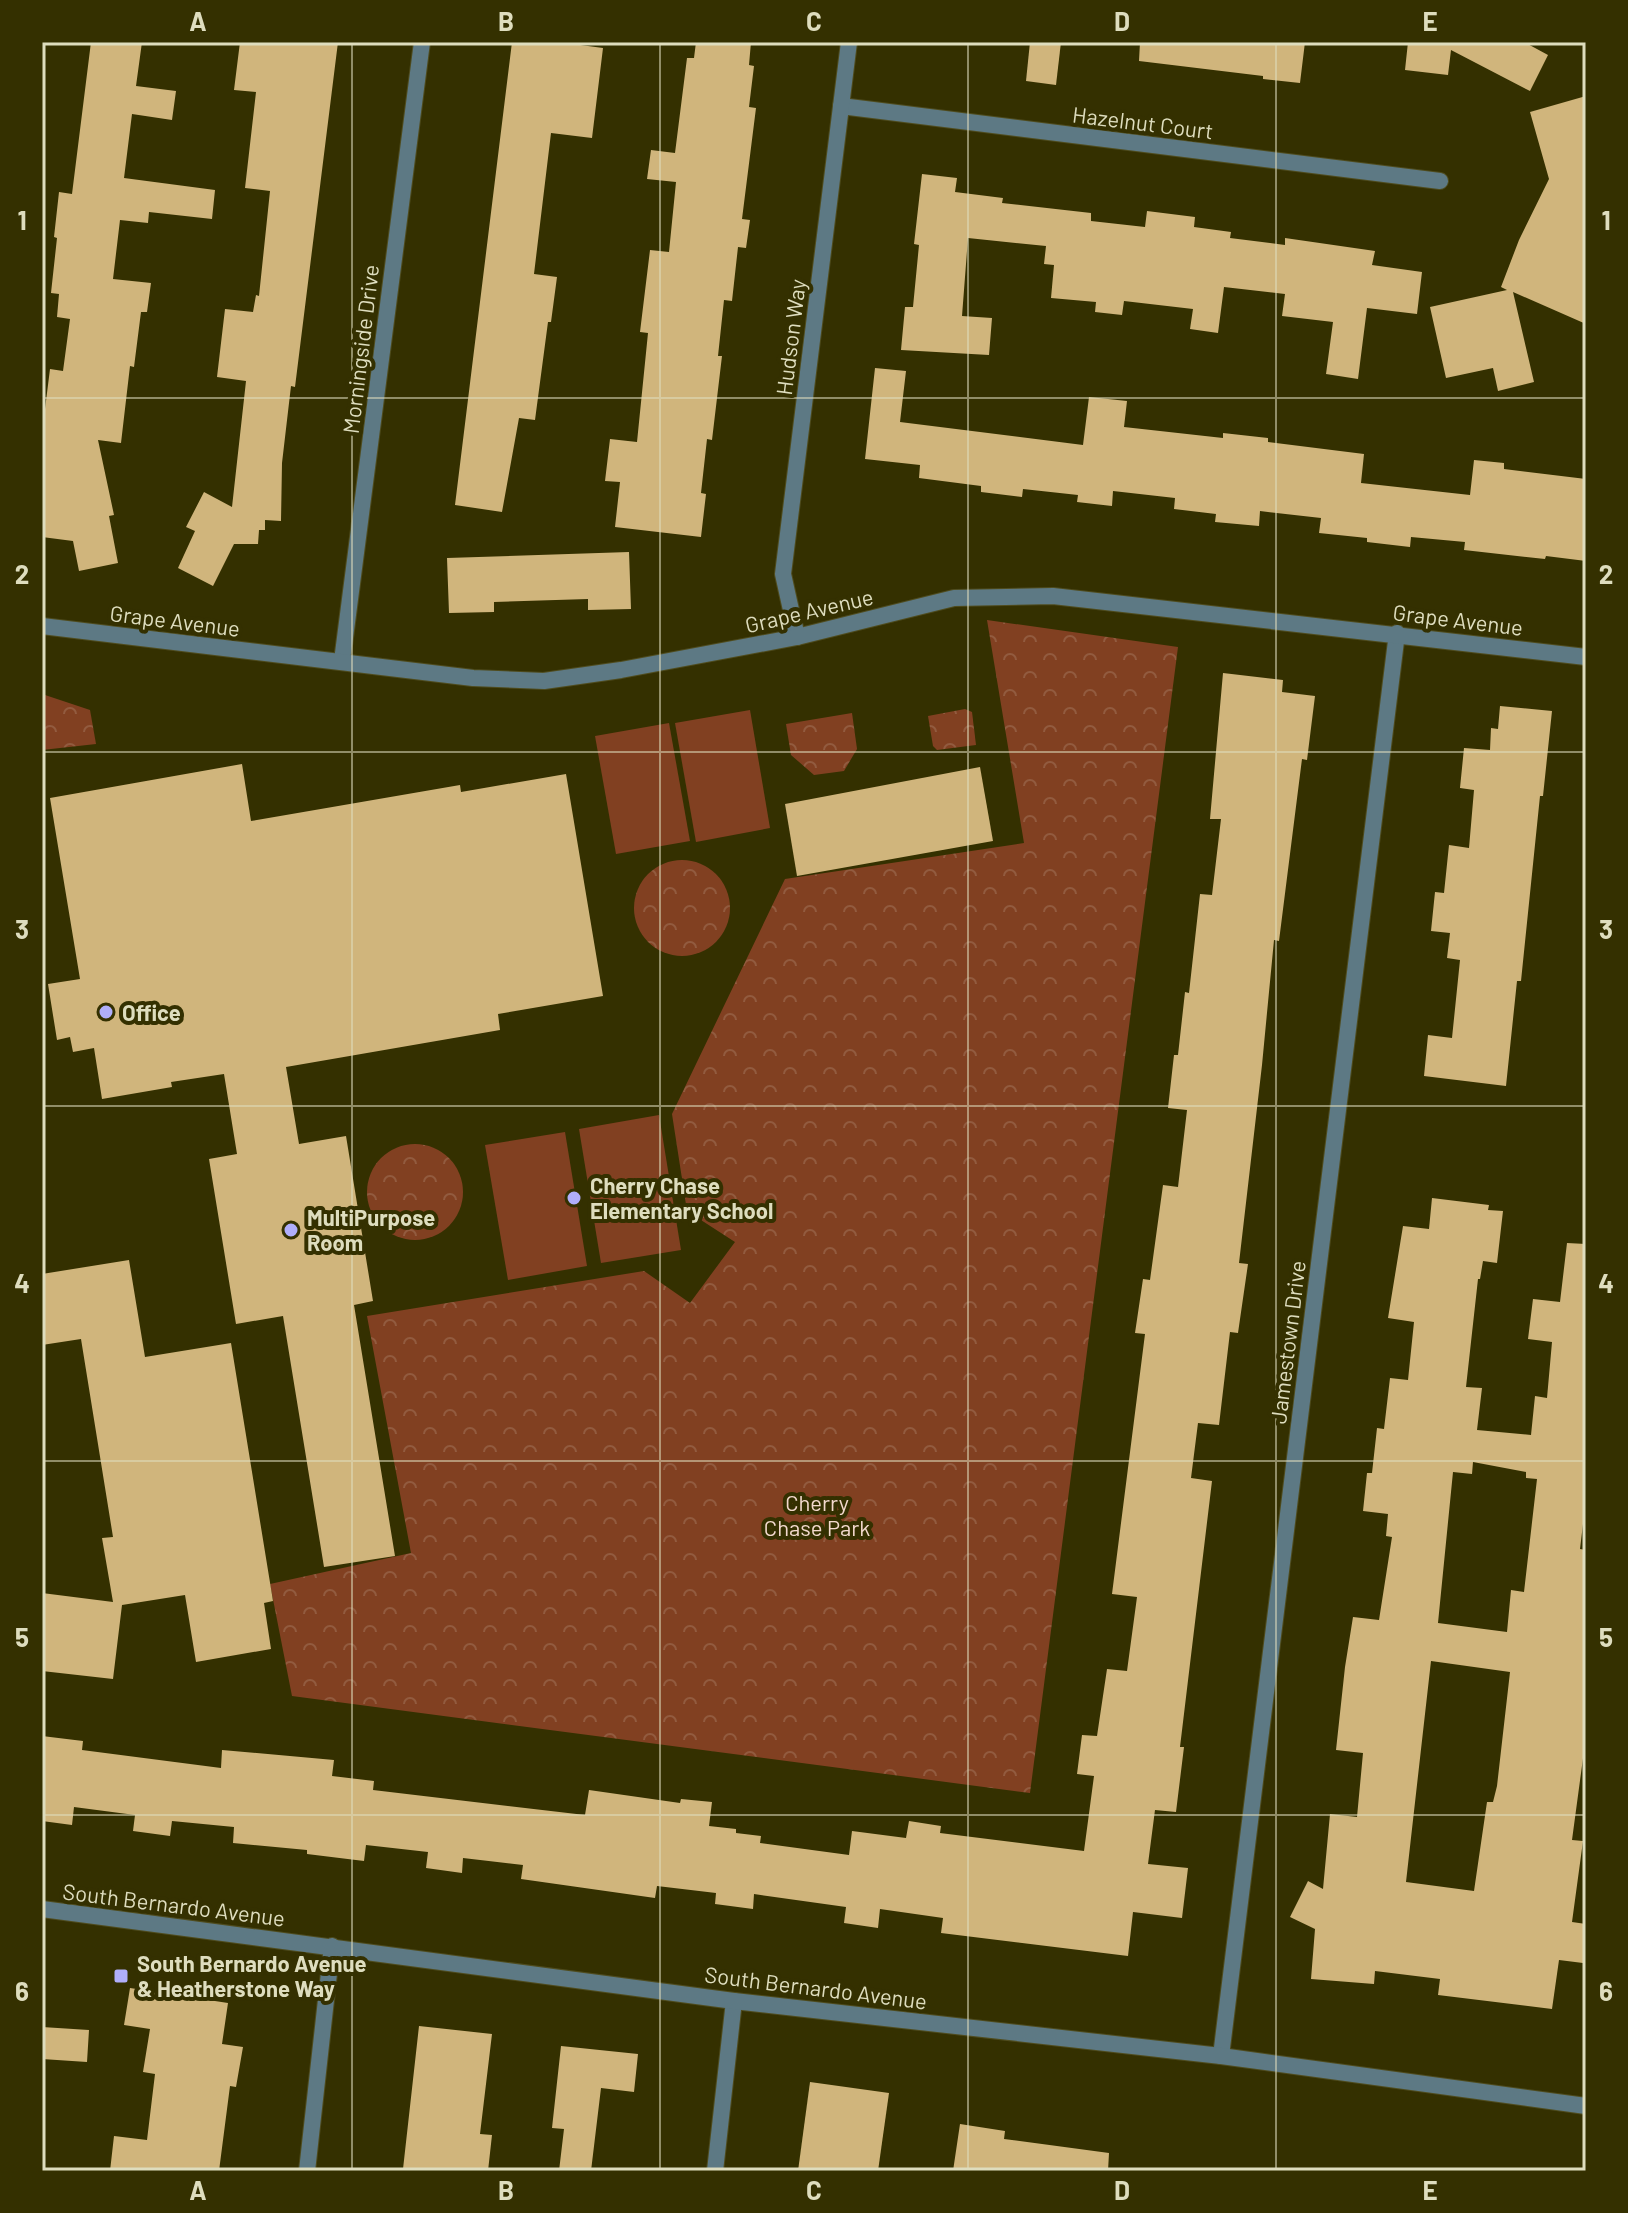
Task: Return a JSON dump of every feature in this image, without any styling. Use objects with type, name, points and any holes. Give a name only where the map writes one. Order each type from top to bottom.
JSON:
[{"type":"street","name":"Morningside Drive","points":[[342,661],[422,42]]},
{"type":"street","name":"Hudson Way","points":[[797,637],[783,574],[849,42]]},
{"type":"street","name":"Hazelnut Court","points":[[841,106],[1440,181]]},
{"type":"street","name":"Grape Avenue","points":[[42,626],[473,678],[544,681],[797,637],[954,598],[1053,596],[1586,657]]},
{"type":"street","name":"Jamestown Drive","points":[[1221,2056],[1397,633]]},
{"type":"street","name":"South Bernardo Avenue","points":[[42,1909],[734,2001],[1221,2056],[1586,2106]]},
{"type":"street","points":[[307,2171],[332,1946]]},
{"type":"street","points":[[715,2171],[734,2001]]},
{"type":"green space","name":"Cherry Chase Park","points":[[987,620],[1178,647],[1030,1793],[292,1696],[270,1584],[411,1553],[367,1316],[644,1271],[690,1303],[735,1242],[687,1211],[672,1114],[785,879],[1024,843]]},
{"type":"green space","points":[[42,694],[90,710],[96,744],[42,750]]},
{"type":"green space","points":[[965,709],[972,712],[976,745],[937,750],[933,746],[928,716]]},
{"type":"green space","points":[[750,710],[770,828],[696,842],[675,723]]},
{"type":"green space","points":[[852,713],[857,749],[844,771],[814,775],[791,755],[786,724]]},
{"type":"green space","points":[[669,723],[690,841],[616,854],[595,736]]},
{"type":"green space","points":[[682,860],[700,864],[716,874],[726,890],[730,908],[726,926],[716,942],[700,952],[682,956],[664,952],[648,942],[638,926],[634,908],[638,890],[648,874],[664,864]]},
{"type":"green space","points":[[659,1115],[681,1250],[601,1263],[579,1129]]},
{"type":"green space","points":[[565,1132],[587,1266],[508,1280],[485,1145]]},
{"type":"green space","points":[[415,1144],[433,1148],[449,1158],[459,1174],[463,1192],[459,1210],[449,1226],[433,1236],[415,1240],[397,1236],[381,1226],[371,1210],[367,1192],[371,1174],[381,1158],[397,1148]]},
{"type":"building","points":[[91,42],[142,42],[136,86],[176,91],[172,120],[132,114],[124,178],[215,190],[212,219],[149,212],[148,223],[120,220],[113,279],[151,283],[147,312],[141,312],[134,367],[130,366],[121,443],[98,440],[114,515],[109,516],[118,563],[79,571],[73,541],[42,537],[42,433],[50,369],[63,371],[70,319],[57,317],[59,294],[51,293],[57,238],[54,237],[59,192],[72,194]]},
{"type":"building","points":[[240,42],[338,42],[295,387],[291,386],[282,463],[281,521],[265,520],[265,530],[259,530],[258,544],[234,544],[213,586],[178,568],[195,531],[186,527],[204,492],[232,507],[246,381],[217,377],[225,309],[253,312],[256,295],[259,296],[270,191],[245,188],[256,92],[234,90]]},
{"type":"building","points":[[512,42],[558,42],[603,48],[592,138],[551,133],[534,274],[557,277],[535,420],[519,418],[502,512],[455,505]]},
{"type":"building","points":[[696,42],[751,42],[749,65],[754,66],[749,107],[756,108],[742,219],[750,220],[746,248],[738,247],[732,301],[724,300],[718,356],[722,356],[712,440],[707,439],[701,493],[706,494],[701,537],[615,527],[620,482],[605,481],[610,439],[637,442],[648,333],[640,332],[650,250],[669,252],[676,182],[647,179],[651,150],[675,153],[687,58],[694,58]]},
{"type":"building","points":[[1030,42],[1061,42],[1056,85],[1026,81]]},
{"type":"building","points":[[1140,42],[1305,42],[1300,83],[1139,61]]},
{"type":"building","points":[[1408,42],[1524,42],[1548,55],[1530,91],[1451,50],[1448,75],[1405,70]]},
{"type":"building","points":[[1586,96],[1586,324],[1513,292],[1534,382],[1498,391],[1493,368],[1446,378],[1430,307],[1507,290],[1501,287],[1519,240],[1549,179],[1530,112]]},
{"type":"building","points":[[922,174],[957,178],[955,192],[1003,198],[1002,203],[1091,213],[1091,221],[1145,227],[1147,211],[1195,217],[1194,227],[1231,232],[1230,238],[1285,245],[1285,238],[1375,251],[1372,265],[1422,272],[1417,314],[1367,308],[1358,379],[1326,374],[1333,322],[1282,316],[1285,294],[1224,287],[1218,333],[1190,329],[1193,309],[1124,301],[1122,315],[1095,312],[1096,302],[1051,298],[1054,265],[1044,264],[1046,246],[968,238],[962,316],[992,318],[989,355],[901,350],[905,307],[913,307],[919,245],[914,244]]},
{"type":"building","points":[[875,368],[906,371],[900,422],[1083,445],[1089,397],[1127,401],[1124,427],[1223,438],[1223,433],[1268,438],[1268,442],[1364,454],[1361,483],[1470,495],[1474,460],[1504,463],[1504,469],[1586,479],[1586,561],[1464,550],[1465,542],[1411,537],[1410,547],[1367,542],[1367,538],[1319,533],[1321,518],[1260,511],[1259,526],[1215,522],[1216,514],[1174,509],[1175,498],[1113,491],[1112,506],[1077,502],[1078,495],[1023,489],[1022,497],[981,492],[981,486],[919,478],[920,465],[865,459]]},
{"type":"building","points":[[629,552],[631,609],[588,610],[588,599],[494,602],[494,612],[449,613],[447,558]]},
{"type":"building","points":[[1223,673],[1283,680],[1282,692],[1315,696],[1307,760],[1302,759],[1279,941],[1274,940],[1239,1263],[1248,1264],[1238,1333],[1230,1332],[1219,1425],[1198,1423],[1191,1478],[1212,1481],[1180,1747],[1184,1747],[1176,1812],[1155,1810],[1148,1864],[1188,1868],[1182,1918],[1133,1912],[1128,1956],[941,1933],[943,1918],[880,1909],[878,1928],[844,1923],[846,1907],[754,1894],[753,1909],[715,1904],[716,1893],[657,1886],[655,1898],[521,1879],[523,1865],[463,1858],[462,1873],[426,1868],[428,1852],[366,1845],[364,1861],[307,1854],[307,1850],[233,1843],[234,1827],[172,1821],[170,1836],[133,1831],[135,1815],[74,1807],[72,1825],[42,1821],[42,1736],[83,1741],[82,1750],[221,1768],[222,1750],[334,1760],[332,1776],[374,1781],[373,1790],[585,1815],[589,1790],[680,1803],[681,1799],[712,1802],[709,1826],[761,1836],[760,1843],[849,1855],[852,1831],[906,1838],[909,1821],[941,1826],[940,1833],[1084,1851],[1094,1776],[1077,1774],[1082,1735],[1097,1736],[1107,1669],[1127,1671],[1137,1597],[1112,1594],[1145,1334],[1135,1333],[1143,1279],[1150,1280],[1163,1185],[1178,1187],[1187,1110],[1168,1108],[1185,992],[1189,993],[1200,894],[1212,895],[1221,819],[1210,819]]},
{"type":"building","points":[[1500,706],[1552,711],[1506,1086],[1424,1076],[1428,1035],[1452,1038],[1460,960],[1447,958],[1450,933],[1431,931],[1435,892],[1444,893],[1449,845],[1469,848],[1474,790],[1460,788],[1464,748],[1490,750],[1491,728],[1498,729]]},
{"type":"building","points":[[242,764],[251,821],[460,785],[461,792],[566,774],[603,996],[498,1014],[500,1030],[286,1067],[299,1144],[346,1136],[373,1301],[354,1305],[395,1556],[324,1567],[283,1316],[236,1324],[209,1159],[237,1154],[224,1074],[171,1082],[172,1087],[102,1099],[94,1048],[73,1052],[70,1037],[57,1040],[48,984],[80,979],[50,798]]},
{"type":"building","points":[[980,767],[993,841],[797,876],[785,804]]},
{"type":"building","points":[[1432,1198],[1489,1205],[1488,1210],[1503,1211],[1497,1263],[1483,1261],[1478,1279],[1466,1387],[1482,1388],[1477,1430],[1531,1435],[1535,1396],[1547,1398],[1552,1342],[1528,1339],[1533,1299],[1560,1302],[1567,1243],[1586,1244],[1586,1499],[1580,1549],[1586,1550],[1586,1736],[1572,1840],[1583,1841],[1572,1922],[1586,1924],[1586,1937],[1583,1963],[1559,1960],[1552,2009],[1438,1995],[1440,1979],[1375,1971],[1374,1984],[1311,1979],[1315,1929],[1290,1917],[1308,1881],[1323,1889],[1330,1814],[1357,1817],[1363,1753],[1336,1750],[1345,1667],[1353,1617],[1379,1620],[1392,1537],[1386,1536],[1388,1514],[1363,1511],[1367,1473],[1372,1473],[1377,1428],[1384,1429],[1390,1378],[1408,1380],[1414,1322],[1388,1318],[1403,1226],[1429,1229]],"holes":[[[1473,1462],[1526,1472],[1526,1478],[1537,1479],[1524,1592],[1511,1590],[1507,1632],[1438,1623],[1453,1472],[1472,1474]],[[1431,1661],[1510,1672],[1497,1786],[1493,1802],[1487,1802],[1474,1891],[1406,1882]]]},
{"type":"building","points":[[129,1260],[145,1357],[231,1343],[273,1601],[264,1603],[271,1649],[196,1662],[185,1595],[122,1605],[113,1679],[42,1671],[42,1593],[113,1602],[102,1538],[113,1537],[81,1339],[42,1345],[42,1274]]},
{"type":"building","points":[[130,1988],[228,2003],[222,2044],[243,2047],[236,2087],[230,2086],[219,2171],[110,2171],[114,2136],[147,2140],[155,2074],[143,2072],[150,2029],[124,2025]]},
{"type":"building","points":[[419,2026],[492,2034],[480,2134],[492,2135],[488,2171],[403,2169]]},
{"type":"building","points":[[42,2027],[89,2030],[87,2062],[42,2059]]},
{"type":"building","points":[[561,2046],[638,2054],[634,2092],[601,2088],[591,2171],[559,2171],[564,2129],[552,2128]]},
{"type":"building","points":[[810,2082],[889,2093],[878,2171],[798,2171]]},
{"type":"building","points":[[960,2124],[1005,2131],[1004,2139],[1109,2153],[1108,2171],[953,2171]]},
{"type":"place","name":"Office","points":[[106,1012]]},
{"type":"place","name":"Cherry Chase Elementary School","points":[[574,1198]]},
{"type":"place","name":"MultiPurpose Room","points":[[291,1230]]},
{"type":"place","name":"South Bernardo Avenue & Heatherstone Way","points":[[121,1976]]}]
